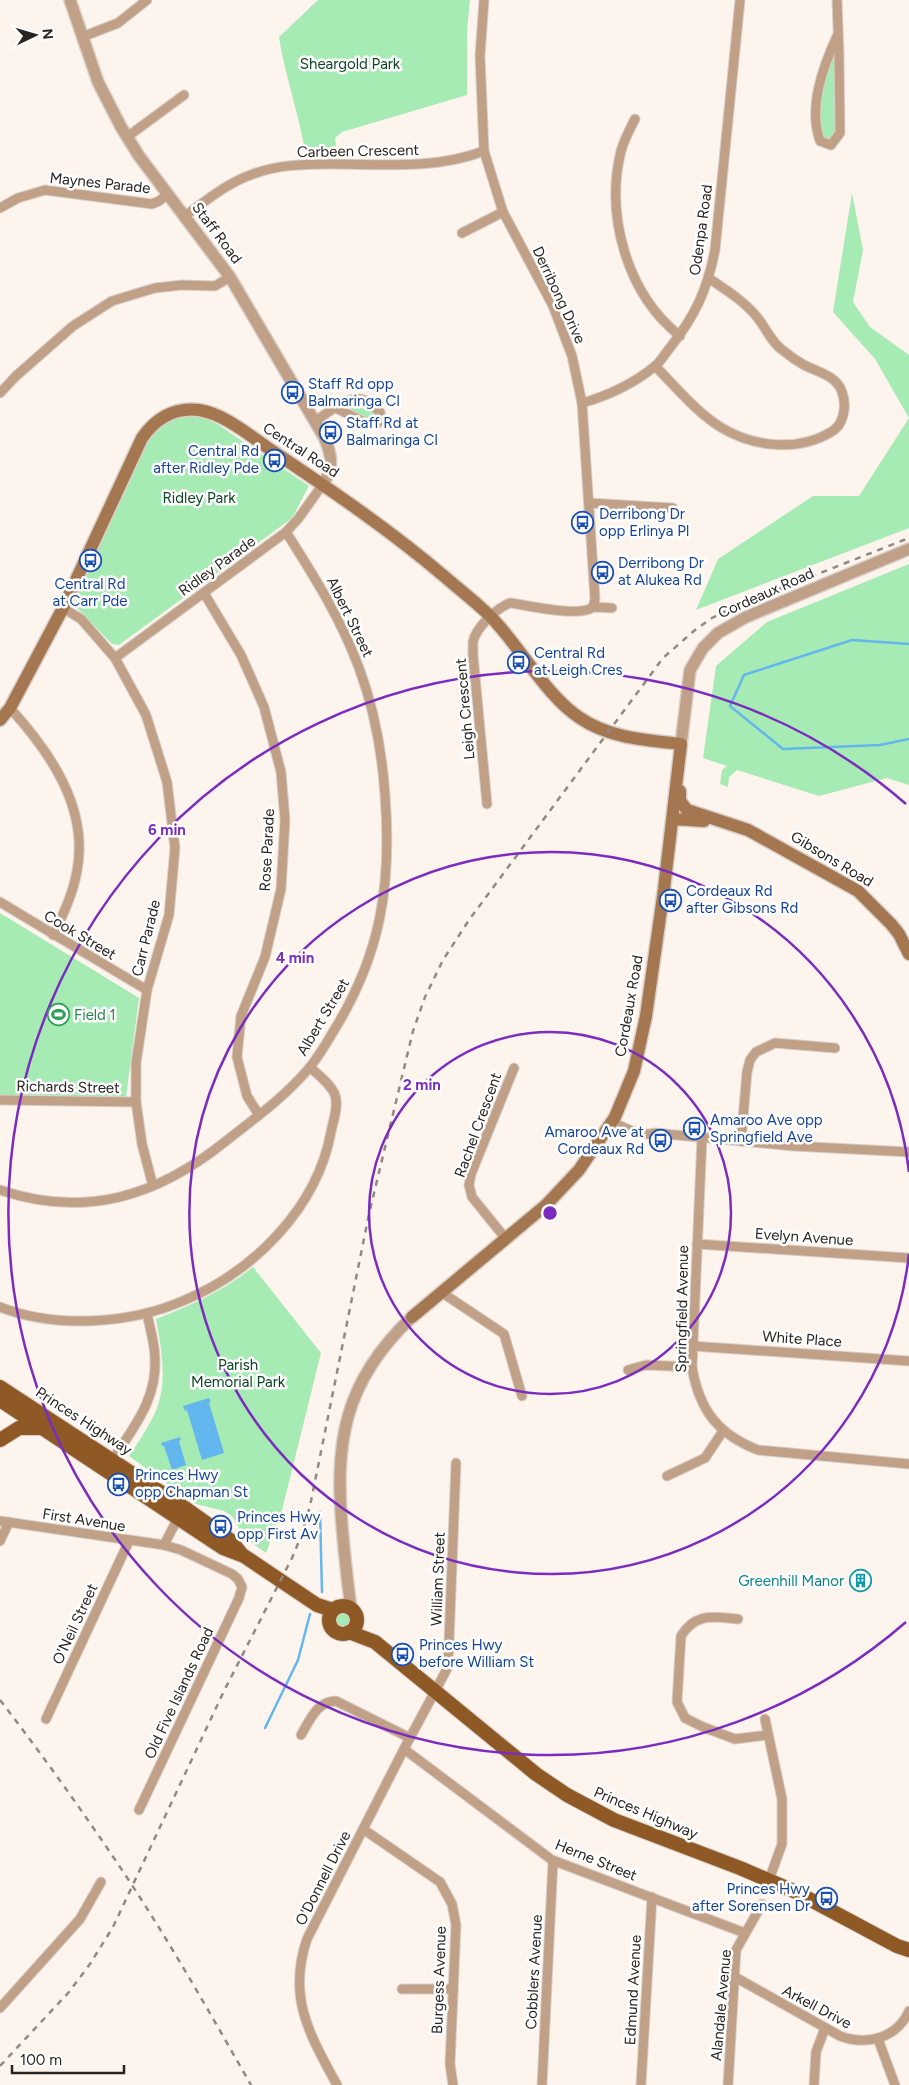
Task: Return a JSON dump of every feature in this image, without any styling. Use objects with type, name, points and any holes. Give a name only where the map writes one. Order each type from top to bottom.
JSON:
[{"type":"main road","name":"Central Road","points":[[0,720],[10,708],[63,608],[142,438],[149,428],[164,415],[185,410],[199,410],[228,422],[323,484],[404,542],[491,617],[559,699],[580,718],[614,734],[681,744]]},
{"type":"main road","name":"Cordeaux Road","points":[[412,1317],[546,1206],[573,1178],[592,1154],[614,1120],[628,1086],[643,1035],[673,819],[681,744]]},
{"type":"main road","name":"Gibsons Road","points":[[679,767],[680,800],[682,806],[694,813],[748,830],[835,876],[858,891],[891,924],[899,934],[909,954]]},
{"type":"main road","name":"Gibsons Road","points":[[673,819],[716,820]]},
{"type":"main road","name":"Princes Highway","points":[[0,1387],[11,1405],[42,1428],[109,1464]]},
{"type":"main road","name":"Princes Highway","points":[[11,1405],[109,1464],[182,1513],[230,1540],[244,1556],[317,1605],[344,1616],[536,1774],[567,1795],[614,1820],[769,1880],[820,1904],[897,1946],[909,1950]]},
{"type":"main road","points":[[0,1440],[11,1405]]},
{"type":"main road","points":[[0,1440],[19,1428],[42,1428]]},
{"type":"street","name":"Staff Road","points":[[70,0],[98,82],[126,137],[230,277],[315,421],[328,447],[332,460],[330,471],[323,484]]},
{"type":"street","points":[[82,37],[118,23],[147,0]]},
{"type":"street","name":"Derribong Drive","points":[[484,0],[480,56],[484,152],[503,212],[563,329],[572,356],[582,403],[596,599],[593,607]]},
{"type":"street","name":"Odenpa Road","points":[[582,403],[602,397],[655,366],[680,336],[698,308],[710,279],[740,0]]},
{"type":"street","points":[[837,0],[840,133],[831,145],[820,141],[817,132],[817,96],[827,59],[837,36]]},
{"type":"street","points":[[126,137],[184,95]]},
{"type":"street","points":[[635,119],[620,156],[616,183],[617,220],[625,254],[649,305],[665,324],[680,336]]},
{"type":"street","name":"Carbeen Crescent","points":[[185,216],[218,191],[254,173],[296,164],[436,164],[484,152]]},
{"type":"street","name":"Maynes Parade","points":[[0,208],[18,198],[45,190],[152,204],[168,194]]},
{"type":"street","points":[[462,233],[503,212]]},
{"type":"street","points":[[0,393],[16,376],[73,326],[112,301],[131,294],[163,287],[182,285],[215,286],[230,277]]},
{"type":"street","points":[[655,366],[704,413],[722,428],[739,436],[776,445],[796,445],[811,442],[836,429],[843,417],[845,404],[837,382],[803,364],[782,350],[756,316],[736,296],[710,279]]},
{"type":"street","points":[[315,421],[347,401],[362,399],[380,412],[381,420],[377,424],[368,424],[336,408]]},
{"type":"street","name":"Ridley Parade","points":[[115,658],[286,532],[298,520],[323,484]]},
{"type":"street","points":[[590,503],[673,508]]},
{"type":"street","name":"Albert Street","points":[[0,1190],[17,1195],[66,1203],[118,1199],[153,1186],[189,1169],[259,1115],[290,1088],[310,1067],[347,1010],[367,968],[380,921],[385,892],[388,832],[384,775],[376,726],[360,668],[337,615],[286,532]]},
{"type":"street","name":"Cordeaux Road","points":[[681,744],[690,670],[703,648],[718,633],[737,621],[764,609],[909,549]]},
{"type":"street","name":"Rose Parade","points":[[204,593],[241,655],[264,708],[281,772],[285,820],[281,889],[265,956],[241,1016],[237,1057],[247,1096],[259,1115]]},
{"type":"street","name":"Leigh Crescent","points":[[487,804],[473,642],[482,626],[504,605],[510,603],[574,611],[590,610],[593,607],[612,608]]},
{"type":"street","name":"Carr Parade","points":[[63,608],[81,619],[115,658],[146,716],[167,782],[176,848],[169,915],[147,990],[136,1063],[136,1102],[142,1144],[153,1186]]},
{"type":"street","points":[[10,708],[50,758],[64,782],[74,810],[79,847],[77,871],[66,907],[53,936]]},
{"type":"street","name":"Cook Street","points":[[0,902],[53,936],[147,990]]},
{"type":"street","points":[[741,1141],[747,1072],[750,1060],[756,1052],[775,1044],[835,1048]]},
{"type":"street","points":[[0,1307],[16,1312],[72,1321],[110,1319],[147,1314],[184,1301],[226,1280],[252,1260],[272,1240],[305,1200],[324,1160],[330,1140],[336,1096],[331,1087],[310,1067]]},
{"type":"street","name":"Rachel Crescent","points":[[506,1239],[472,1197],[469,1185],[471,1174],[514,1068]]},
{"type":"street","name":"Richards Street","points":[[0,1100],[136,1102]]},
{"type":"street","points":[[614,1120],[654,1133],[741,1141],[909,1152]]},
{"type":"street","name":"Springfield Avenue","points":[[702,1138],[692,1367],[698,1394],[703,1405],[723,1431],[745,1445],[771,1452],[909,1464]]},
{"type":"street","name":"Evelyn Avenue","points":[[697,1244],[909,1258]]},
{"type":"street","points":[[441,1292],[504,1334],[522,1396]]},
{"type":"street","points":[[109,1464],[147,1406],[153,1387],[155,1357],[147,1314]]},
{"type":"street","name":"Cordeaux Road","points":[[344,1616],[347,1583],[339,1485],[346,1423],[354,1398],[371,1363],[393,1335],[412,1317]]},
{"type":"street","name":"White Place","points":[[692,1346],[909,1361]]},
{"type":"street","points":[[628,1370],[646,1365],[692,1367]]},
{"type":"street","points":[[667,1476],[705,1458],[723,1431]]},
{"type":"street","name":"William Street","points":[[434,1692],[444,1676],[449,1658],[456,1463]]},
{"type":"street","points":[[164,1545],[182,1513]]},
{"type":"street","points":[[0,1541],[4,1522]]},
{"type":"street","name":"First Avenue","points":[[4,1522],[129,1542],[164,1545],[181,1550],[232,1574],[238,1579],[242,1587]]},
{"type":"street","name":"O'Neil Street","points":[[46,1719],[129,1542]]},
{"type":"street","name":"Old Five Islands Road","points":[[139,1810],[239,1598],[242,1587]]},
{"type":"street","points":[[738,1619],[703,1618],[693,1622],[686,1628],[681,1636],[677,1702],[685,1718],[704,1727],[735,1738],[768,1735]]},
{"type":"street","name":"O'Donnell Drive","points":[[338,2085],[317,2048],[303,2016],[300,1991],[302,1954],[307,1939],[434,1692]]},
{"type":"street","points":[[301,1735],[321,1706],[328,1701],[336,1701],[410,1738]]},
{"type":"street","points":[[765,1719],[782,1794],[782,1837],[780,1851],[769,1880]]},
{"type":"street","name":"Herne Street","points":[[404,1749],[554,1861],[745,1933]]},
{"type":"street","name":"Burgess Avenue","points":[[363,1829],[440,1882],[452,1904],[456,1925],[450,2064],[453,2085]]},
{"type":"street","name":"Cobblers Avenue","points":[[542,2085],[554,1861]]},
{"type":"street","points":[[0,2008],[80,1919],[101,1882]]},
{"type":"street","name":"Edmund Avenue","points":[[642,2085],[652,1897]]},
{"type":"street","name":"Alandale Avenue","points":[[728,2085],[736,1950],[762,1904]]},
{"type":"street","name":"Arkell Drive","points":[[735,1977],[850,2040],[878,2039],[894,2031],[908,2017]]},
{"type":"street","points":[[402,1990],[453,1989]]},
{"type":"street","points":[[814,2085],[816,2052],[825,2028]]},
{"type":"street","points":[[878,2039],[895,2085]]},
{"type":"green space","name":"Sheargold Park","points":[[318,0],[470,0],[467,30],[467,95],[342,132],[335,138],[337,154],[306,157],[279,37]]},
{"type":"green space","points":[[835,51],[836,130],[830,140],[823,138],[819,116],[824,83]]},
{"type":"green space","points":[[852,193],[863,250],[853,302],[870,327],[909,355],[909,418],[875,359],[833,312]]},
{"type":"green space","points":[[350,403],[361,404],[370,408],[374,414],[371,419],[362,418],[342,407]]},
{"type":"green space","name":"Ridley Park","points":[[197,414],[217,424],[309,486],[292,518],[119,645],[112,644],[76,607],[76,598],[147,441],[167,420]]},
{"type":"green space","points":[[909,418],[909,528],[696,610],[718,559],[813,496],[859,496]]},
{"type":"green space","points":[[909,564],[909,785],[887,778],[819,796],[737,770],[729,777],[728,787],[720,784],[722,770],[727,766],[703,758],[716,666],[767,622]]},
{"type":"green space","points":[[0,913],[139,998],[126,1097],[0,1095]]},
{"type":"green space","name":"Parish Memorial Park","points":[[253,1267],[321,1353],[282,1510],[266,1553],[244,1537],[232,1516],[224,1511],[196,1504],[129,1456],[152,1419],[161,1395],[163,1370],[156,1319],[207,1297]]},
{"type":"green space","points":[[340,1612],[346,1612],[351,1617],[349,1626],[340,1628],[335,1623],[335,1617]]},
{"type":"water","points":[[209,1398],[224,1453],[202,1460],[187,1410],[185,1411],[183,1406]]},
{"type":"water","points":[[180,1437],[181,1440],[179,1441],[186,1465],[172,1470],[164,1446],[161,1443]]},
{"type":"waterway","points":[[909,644],[852,640],[744,675],[730,706],[783,749],[880,745],[909,739]]},
{"type":"waterway","points":[[320,1512],[322,1592]]},
{"type":"waterway","points":[[265,1728],[298,1660],[310,1614]]},
{"type":"railway","points":[[0,2066],[69,1992],[90,1964],[113,1927],[224,1691],[292,1558],[302,1534],[310,1506],[369,1214],[413,1031],[425,997],[443,960],[469,920],[663,658],[695,630],[712,618],[734,607],[909,538]]},
{"type":"railway","points":[[0,1700],[96,1831],[143,1902],[251,2085]]},
{"type":"place","name":"Staff Rd opp Balmaringa Cl","points":[[292,393]]},
{"type":"place","name":"Staff Rd at Balmaringa Cl","points":[[330,432]]},
{"type":"place","name":"Central Rd after Ridley Pde","points":[[275,460]]},
{"type":"place","name":"Derribong Dr opp Erlinya Pl","points":[[583,523]]},
{"type":"place","name":"Central Rd at Carr Pde","points":[[90,561]]},
{"type":"place","name":"Derribong Dr at Alukea Rd","points":[[602,572]]},
{"type":"place","name":"Central Rd at Leigh Cres","points":[[518,662]]},
{"type":"place","name":"Cordeaux Rd after Gibsons Rd","points":[[670,900]]},
{"type":"place","name":"Field 1","points":[[58,1015]]},
{"type":"place","name":"Amaroo Ave opp Springfield Ave","points":[[694,1129]]},
{"type":"place","name":"Amaroo Ave at Cordeaux Rd","points":[[660,1141]]},
{"type":"place","name":"Princes Hwy opp Chapman St","points":[[119,1484]]},
{"type":"place","name":"Princes Hwy opp First Av","points":[[221,1526]]},
{"type":"place","name":"Greenhill Manor","points":[[860,1581]]},
{"type":"place","name":"Princes Hwy before William St","points":[[403,1654]]},
{"type":"place","name":"Princes Hwy after Sorensen Dr","points":[[826,1898]]}]
